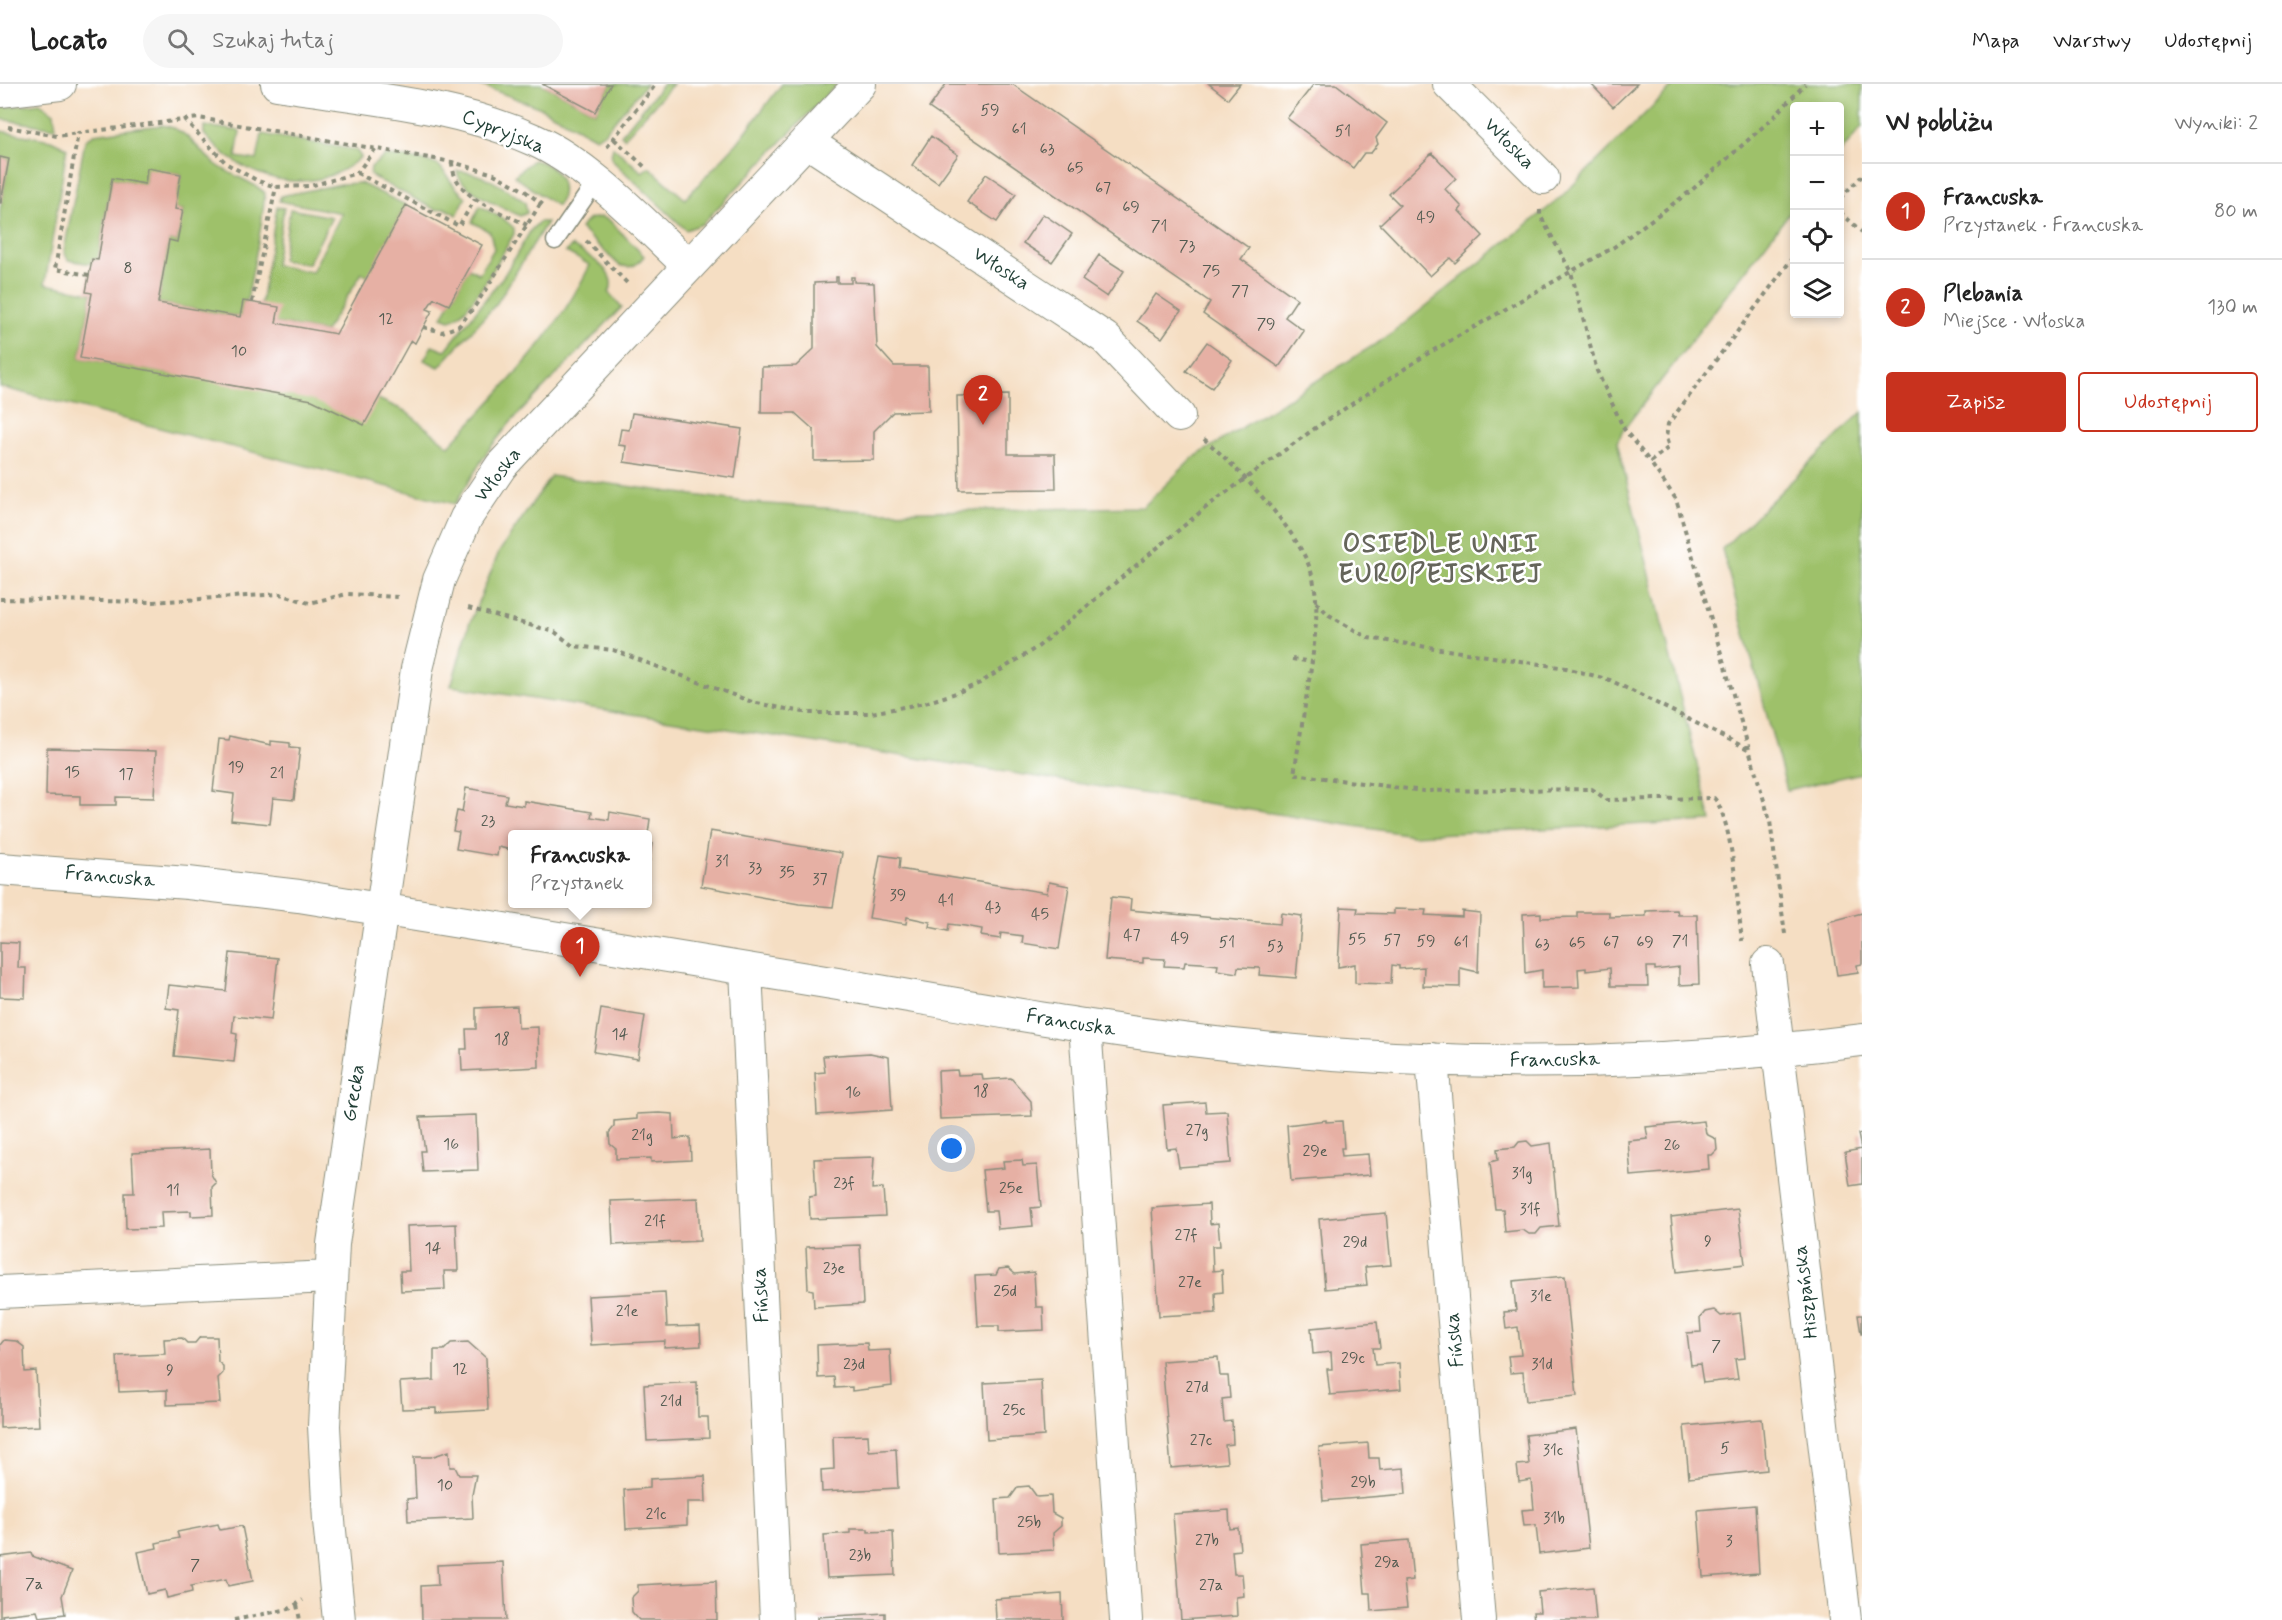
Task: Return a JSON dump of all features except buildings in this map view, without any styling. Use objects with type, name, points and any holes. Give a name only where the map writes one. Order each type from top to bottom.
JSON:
[{"type":"street","points":[[0,91],[60,84]]},
{"type":"street","name":"Cypryjska","points":[[277,84],[460,113],[536,140],[597,180],[689,266]]},
{"type":"street","name":"Włoska","points":[[382,908],[417,669],[439,580],[465,518],[501,466],[860,84]]},
{"type":"street","name":"Włoska","points":[[1449,84],[1543,178]]},
{"type":"street","name":"Włoska","points":[[806,141],[1105,338],[1179,416]]},
{"type":"street","name":"Francuska","points":[[0,869],[188,883],[382,908],[1085,1025],[1253,1047],[1432,1059],[1633,1059],[1777,1049],[1862,1040]]},
{"type":"street","name":"Grecka","points":[[339,1620],[329,1521],[324,1426],[330,1278],[337,1208],[382,908]]},
{"type":"street","name":"Hiszpańska","points":[[1766,953],[1845,1620]]},
{"type":"street","name":"Fińska","points":[[746,969],[776,1620]]},
{"type":"street","points":[[1085,1025],[1126,1620]]},
{"type":"street","name":"Fińska","points":[[1432,1059],[1479,1620]]},
{"type":"street","points":[[0,1292],[330,1278]]},
{"type":"lane","points":[[555,242],[597,180]]},
{"type":"path","points":[[0,599],[152,602],[280,594],[309,603],[347,594],[434,600],[544,628],[555,632],[573,646],[613,650],[752,702],[809,713],[871,713],[900,709],[956,693],[1018,662],[1154,549],[1244,479],[1426,354],[1614,247],[1692,190],[1775,116],[1805,84]]},
{"type":"path","points":[[184,118],[227,164],[258,182],[276,187],[310,186],[357,173],[376,148]]},
{"type":"path","points":[[0,125],[57,136],[184,118],[199,118],[452,162],[494,174],[541,203],[567,224],[650,307]]},
{"type":"path","points":[[78,132],[55,269],[89,275]]},
{"type":"path","points":[[614,139],[645,167]]},
{"type":"path","points":[[452,162],[454,179],[475,199],[527,225]]},
{"type":"path","points":[[357,173],[459,226],[475,199]]},
{"type":"path","points":[[1844,193],[1862,176]]},
{"type":"path","points":[[1543,178],[1540,215],[1570,272],[1597,371],[1624,429],[1676,498],[1751,751],[1774,839],[1766,953]]},
{"type":"path","points":[[252,302],[276,187]]},
{"type":"path","points":[[423,327],[442,332],[459,326],[475,306],[541,203]]},
{"type":"path","points":[[1844,216],[1862,232]]},
{"type":"path","points":[[1650,462],[1669,447],[1666,438],[1668,424],[1790,261]]},
{"type":"path","points":[[1179,416],[1212,446],[1280,520],[1304,555],[1312,574],[1316,602],[1312,662],[1294,774],[1423,791],[1592,789],[1607,800],[1714,798],[1719,805],[1766,953]]},
{"type":"path","points":[[1316,602],[1329,615],[1368,638],[1566,668],[1610,681],[1751,751]]},
{"type":"path","points":[[1292,659],[1312,662]]},
{"type":"path","points":[[234,1620],[297,1605],[308,1593]]},
{"type":"path","points":[[297,1605],[300,1620]]},
{"type":"green space","points":[[477,84],[542,84],[595,112],[611,84],[646,84],[605,132],[596,138],[541,108]]},
{"type":"green space","points":[[663,84],[673,84],[624,138],[621,135]]},
{"type":"green space","points":[[782,84],[837,84],[702,224],[686,230],[614,162],[611,156],[613,147],[642,172],[649,167],[685,199],[738,142]]},
{"type":"green space","points":[[1675,84],[1862,84],[1862,127],[1844,148],[1844,102],[1790,102],[1790,212],[1624,429],[1617,442],[1711,821],[1412,835],[451,686],[469,625],[499,552],[551,476],[753,503],[881,512],[1143,507],[1193,458],[1390,335],[1559,199]]},
{"type":"green space","points":[[40,103],[54,113],[56,128],[0,119],[0,108]]},
{"type":"green space","points":[[162,125],[186,135],[217,165],[255,185],[265,193],[247,301],[243,301],[240,317],[158,303],[169,240],[177,242],[183,210],[175,209],[181,174],[147,169],[145,184],[112,178],[98,260],[92,259],[91,264],[68,260],[64,251],[85,141],[94,134]]},
{"type":"green space","points":[[204,126],[240,131],[236,157],[257,160],[262,134],[356,150],[361,157],[341,171],[321,178],[300,181],[278,179],[258,173],[238,163],[204,134]]},
{"type":"green space","points":[[0,131],[51,140],[67,148],[45,284],[92,293],[80,358],[171,374],[378,399],[405,411],[449,446],[527,361],[576,291],[590,265],[566,252],[572,246],[593,259],[606,271],[611,285],[609,293],[622,307],[510,423],[487,452],[455,504],[0,387],[0,210],[9,159],[0,157]]},
{"type":"green space","points":[[385,156],[424,161],[441,168],[455,187],[466,197],[457,215],[445,208],[436,210],[373,177],[370,174],[371,167]]},
{"type":"green space","points":[[533,160],[548,166],[559,177],[562,191],[557,206],[514,176]]},
{"type":"green space","points":[[457,171],[484,177],[502,186],[525,202],[527,213],[520,216],[473,191],[459,178]]},
{"type":"green space","points":[[360,183],[406,205],[368,277],[362,273],[325,332],[276,323],[261,304],[277,207],[284,208],[275,265],[312,272],[342,213],[279,201],[281,196],[341,184]]},
{"type":"green space","points":[[480,206],[505,220],[514,228],[514,234],[476,296],[458,316],[450,320],[442,317],[469,268],[479,274],[494,249],[490,232],[472,222]]},
{"type":"green space","points":[[290,209],[332,217],[308,264],[282,260]]},
{"type":"green space","points":[[601,217],[609,220],[644,256],[636,264],[631,267],[619,265],[580,228],[589,219]]},
{"type":"green space","points":[[539,222],[547,222],[497,303],[439,367],[424,360],[432,346],[445,351],[505,274],[531,230]]},
{"type":"green space","points":[[1862,412],[1862,773],[1787,790],[1722,549]]},
{"type":"place","name":"Plebania","points":[[983,425]]},
{"type":"place","name":"Francuska","points":[[580,977]]},
{"type":"district","name":"OSIEDLE UNII EUROPEJSKIEJ","points":[[1441,560]]}]
